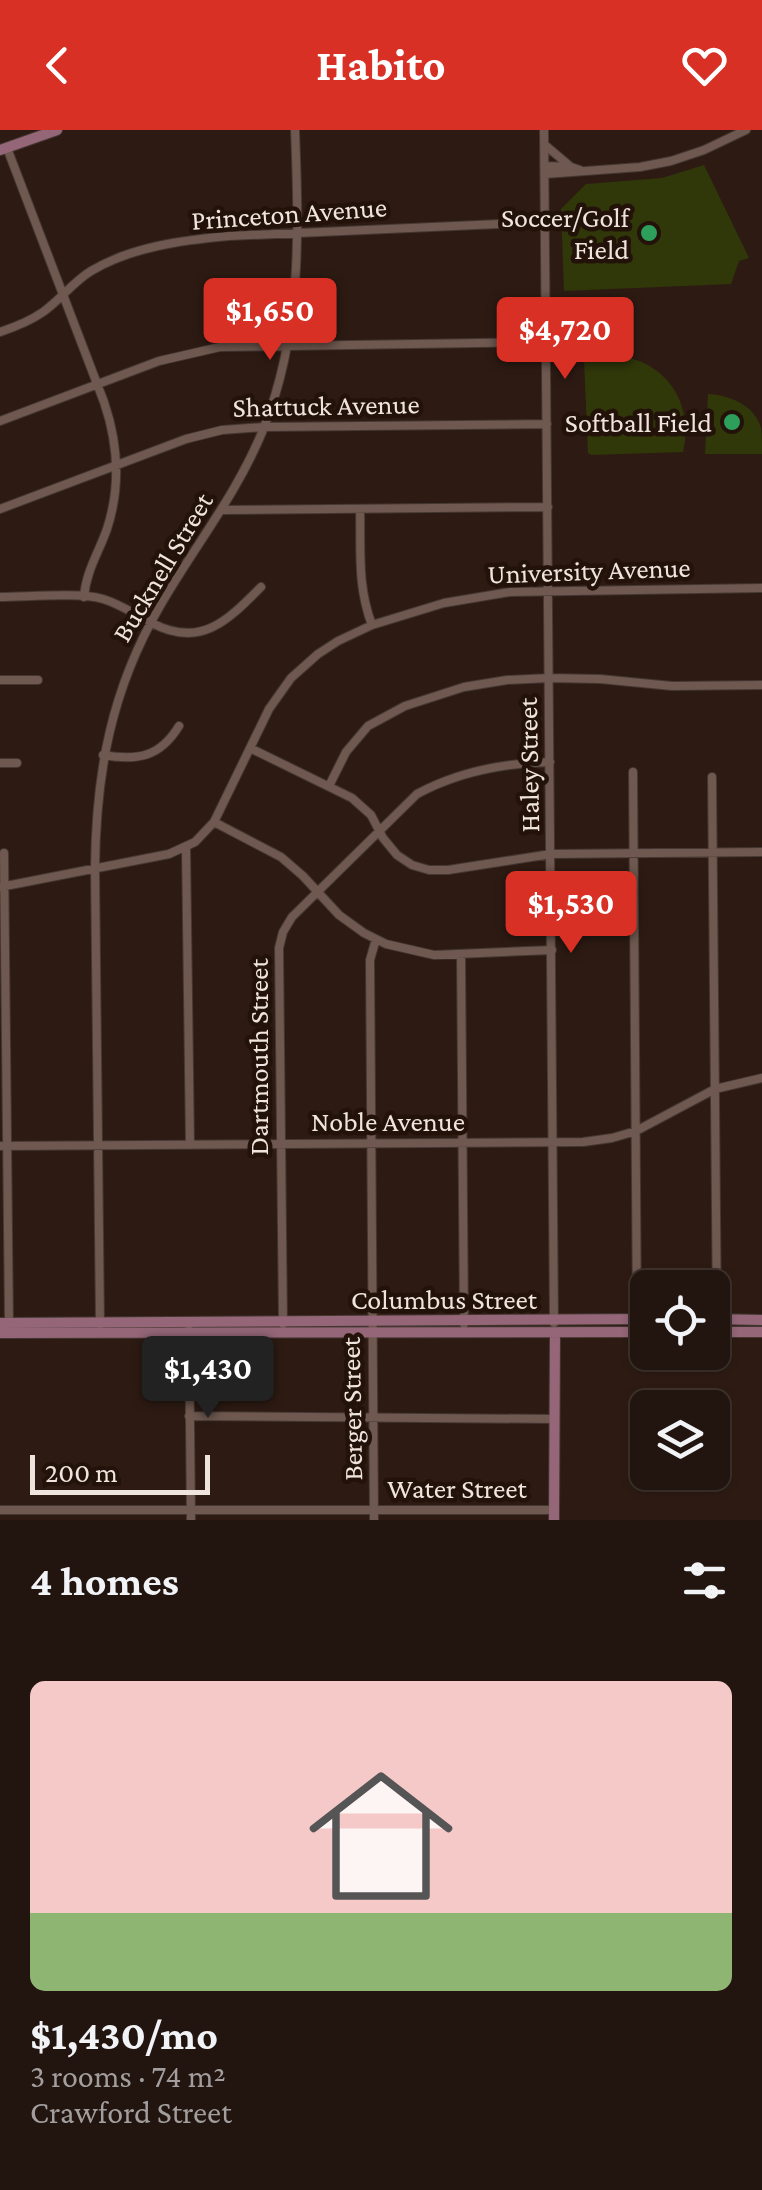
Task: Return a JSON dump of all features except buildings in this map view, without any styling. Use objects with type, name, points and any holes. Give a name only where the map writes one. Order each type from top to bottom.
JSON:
[{"type":"main road","points":[[4,149],[58,130]]},
{"type":"main road","points":[[730,1319],[762,1320]]},
{"type":"main road","name":"Columbus Street","points":[[554,1327],[630,1321]]},
{"type":"main road","name":"Columbus Street","points":[[5,1328],[554,1327],[630,1331]]},
{"type":"main road","name":"Haley Street","points":[[554,1327],[554,1515]]},
{"type":"main road","points":[[730,1332],[762,1332]]},
{"type":"street","name":"Bucknell Street","points":[[101,1328],[95,868],[96,809],[104,755],[123,685],[151,623],[246,466],[280,379],[296,294],[296,130]]},
{"type":"street","name":"Haley Street","points":[[544,130],[554,1327]]},
{"type":"street","points":[[544,146],[576,169],[640,167],[704,150],[746,130]]},
{"type":"street","points":[[4,149],[113,432],[116,465],[111,513],[88,574],[84,597]]},
{"type":"street","points":[[545,170],[572,174],[576,169]]},
{"type":"street","name":"Princeton Avenue","points":[[0,332],[33,318],[80,278],[102,265],[158,247],[207,238],[545,222]]},
{"type":"street","points":[[0,421],[159,360],[200,350],[241,345],[546,342]]},
{"type":"street","name":"Shattuck Avenue","points":[[0,509],[204,434],[264,427],[547,424]]},
{"type":"street","points":[[222,510],[548,507]]},
{"type":"street","points":[[360,509],[361,585],[372,625]]},
{"type":"street","points":[[0,597],[105,599],[178,632],[209,629],[227,620],[261,588]]},
{"type":"street","name":"University Avenue","points":[[2,886],[169,854],[203,836],[214,822],[269,709],[291,678],[318,654],[372,625],[467,598],[510,592],[762,588]]},
{"type":"street","points":[[329,786],[353,742],[368,726],[388,714],[464,687],[549,678],[672,686],[762,686]]},
{"type":"street","points":[[0,680],[38,680]]},
{"type":"street","points":[[104,755],[131,758],[150,754],[166,744],[179,726]]},
{"type":"street","points":[[250,748],[358,802],[396,855],[429,870],[551,854],[762,852]]},
{"type":"street","name":"Dartmouth Street","points":[[284,1328],[280,941],[292,917],[410,799],[442,782],[497,766],[550,762]]},
{"type":"street","points":[[0,763],[17,763]]},
{"type":"street","points":[[633,772],[640,1270]]},
{"type":"street","points":[[712,777],[715,1270]]},
{"type":"street","points":[[214,822],[281,857],[339,915],[376,939],[420,953],[552,950]]},
{"type":"street","points":[[186,847],[190,1144]]},
{"type":"street","points":[[4,853],[5,1328]]},
{"type":"street","name":"Berger Street","points":[[374,1515],[370,960],[376,939]]},
{"type":"street","points":[[461,955],[465,1328]]},
{"type":"street","name":"Noble Avenue","points":[[3,1146],[599,1140],[636,1131],[715,1090],[762,1078]]},
{"type":"street","points":[[188,1328],[191,1515]]},
{"type":"street","points":[[190,1416],[555,1419]]},
{"type":"street","points":[[4,1510],[9,1520]]},
{"type":"street","name":"Water Street","points":[[4,1510],[191,1515],[554,1515]]},
{"type":"green space","name":"Soccer/Golf Field","points":[[704,165],[749,258],[739,261],[731,284],[564,291],[561,209],[586,184],[662,178]]},
{"type":"green space","points":[[611,355],[646,364],[671,386],[684,416],[683,452],[588,453],[584,360]]},
{"type":"green space","name":"Softball Field","points":[[708,394],[732,399],[753,413],[761,428],[762,454],[705,454]]},
{"type":"place","name":"Soccer/Golf Field","points":[[649,233]]},
{"type":"place","name":"Softball Field","points":[[732,422]]}]
